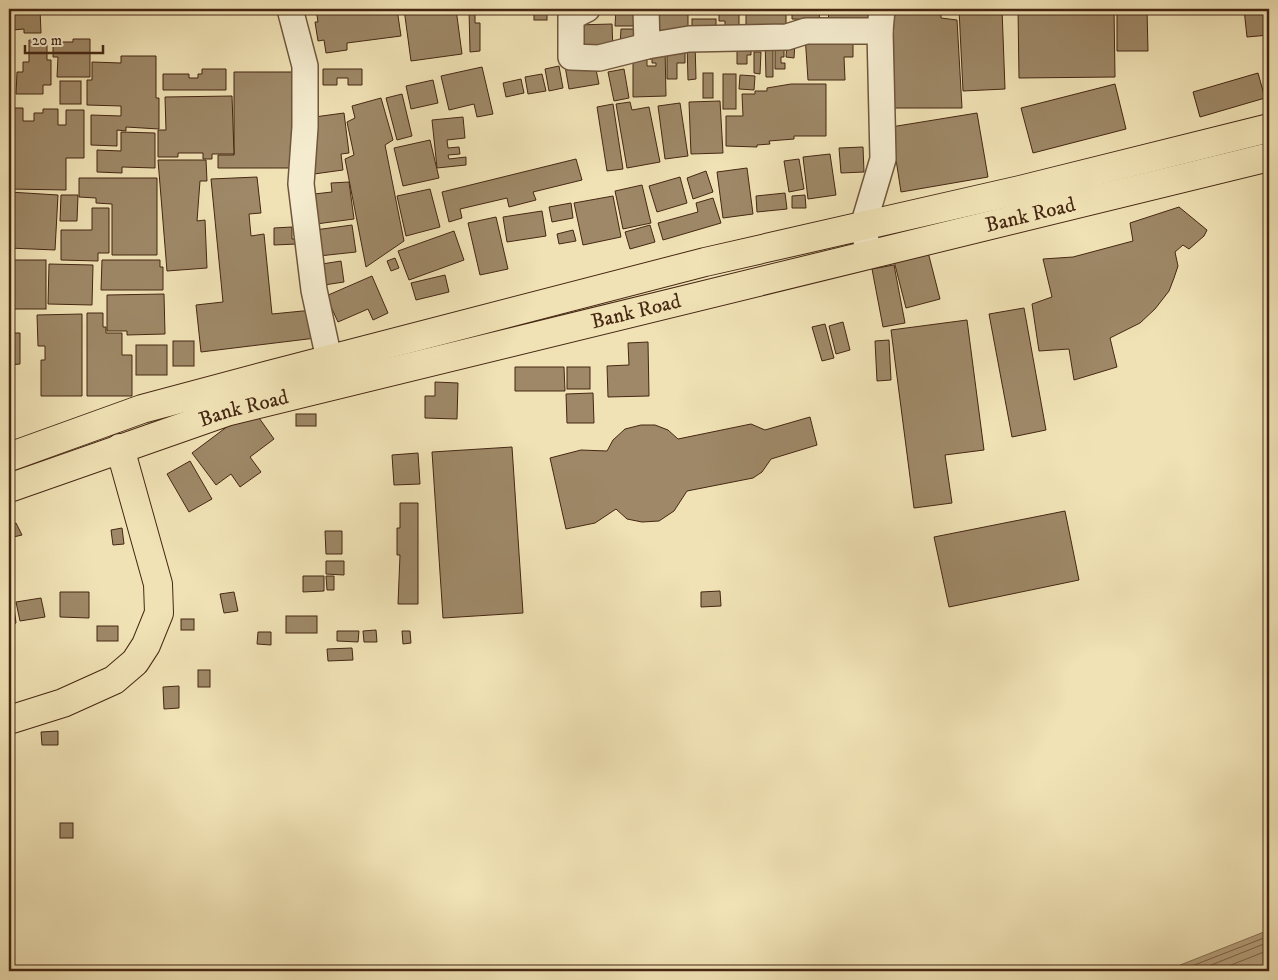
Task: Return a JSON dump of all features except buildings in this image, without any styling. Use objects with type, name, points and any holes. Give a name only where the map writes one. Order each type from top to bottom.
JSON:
[{"type":"main road","name":"Bank Road","points":[[9,457],[142,409],[329,359],[705,262],[1269,128]]},
{"type":"main road","name":"Bank Road","points":[[9,488],[226,412],[1269,157]]},
{"type":"main road","points":[[9,720],[63,703],[114,680],[135,662],[146,646],[159,614],[158,584],[120,448]]},
{"type":"street","points":[[290,9],[305,66],[305,127],[301,184],[314,290],[329,359]]},
{"type":"street","points":[[587,9],[571,17],[571,57],[599,58],[647,46],[689,40],[787,37],[806,31],[881,20],[883,160],[863,226],[869,255]]},
{"type":"street","points":[[646,9],[647,46]]},
{"type":"water","points":[[1269,930],[1269,971],[1165,971]]}]
